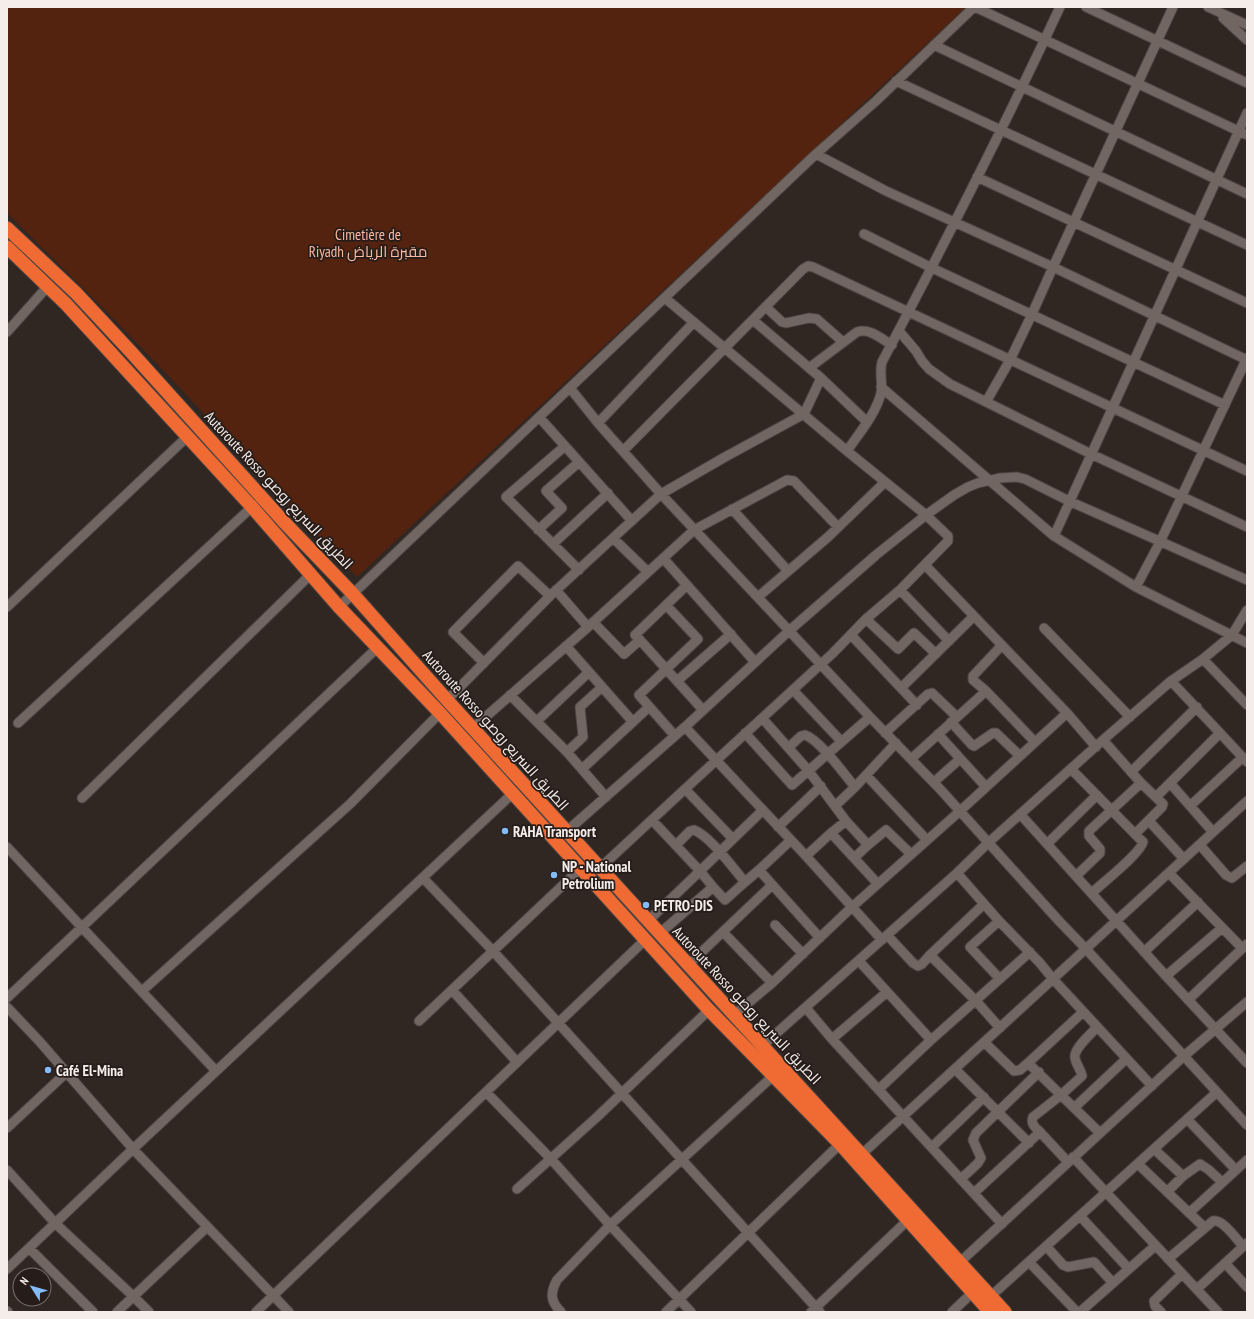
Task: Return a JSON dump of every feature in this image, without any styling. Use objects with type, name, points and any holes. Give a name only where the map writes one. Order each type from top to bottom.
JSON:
[{"type":"highway","name":"Autoroute Rosso الطريق السريع روصو","points":[[7,228],[76,293],[279,516],[353,594],[659,934],[1005,1312]]},
{"type":"highway","name":"Autoroute Rosso الطريق السريع روصو","points":[[7,247],[66,304],[188,436],[376,648],[440,713],[709,1010],[840,1144],[990,1312]]},
{"type":"street","points":[[339,607],[816,154],[974,7],[1243,134]]},
{"type":"street","points":[[847,451],[867,422],[881,393],[880,368],[1001,130],[1060,7]]},
{"type":"street","points":[[1086,7],[1247,83]]},
{"type":"street","points":[[986,402],[1010,360],[1032,314],[1173,7]]},
{"type":"street","points":[[1208,7],[1247,25]]},
{"type":"street","points":[[1217,12],[1247,40]]},
{"type":"street","points":[[934,45],[1247,194]]},
{"type":"street","points":[[896,81],[1247,245]]},
{"type":"street","points":[[1054,536],[1217,179],[1243,134],[1247,113]]},
{"type":"street","points":[[816,154],[886,190],[1053,266],[1247,359],[1160,542],[1136,588]]},
{"type":"street","points":[[977,177],[1247,303]]},
{"type":"street","points":[[864,234],[932,268],[1224,405]]},
{"type":"street","points":[[623,451],[803,269],[808,266],[813,267],[1247,471]]},
{"type":"street","points":[[7,332],[48,286]]},
{"type":"street","points":[[600,868],[793,690],[866,619],[900,590],[948,541],[948,536],[926,515],[847,451],[665,298]]},
{"type":"street","points":[[766,307],[782,322],[786,323],[809,318],[817,319],[843,342]]},
{"type":"street","points":[[753,320],[821,378],[867,422]]},
{"type":"street","points":[[598,423],[694,322]]},
{"type":"street","points":[[809,368],[857,332],[863,330],[869,331],[892,345]]},
{"type":"street","points":[[899,331],[916,350],[929,370],[950,384],[1091,454],[1247,527]]},
{"type":"street","points":[[447,700],[553,593],[661,494],[804,414],[821,378]]},
{"type":"street","points":[[881,387],[1054,536],[1136,588],[1247,643]]},
{"type":"street","points":[[570,388],[598,423],[694,530],[790,630],[885,733],[934,782],[1059,921],[1247,1125]]},
{"type":"street","points":[[539,417],[632,521]]},
{"type":"street","points":[[7,607],[188,436]]},
{"type":"street","points":[[565,446],[506,498],[579,570]]},
{"type":"street","points":[[538,530],[562,508],[546,491],[579,462]]},
{"type":"street","points":[[567,831],[704,710],[790,630],[876,555],[926,515],[968,487],[989,479],[1017,477],[1025,479],[1069,501],[1247,580]]},
{"type":"street","points":[[473,728],[591,624],[694,530],[732,509],[787,480],[790,480],[794,481],[838,527]]},
{"type":"street","points":[[758,597],[838,527],[885,482]]},
{"type":"street","points":[[553,544],[608,493]]},
{"type":"street","points":[[18,723],[252,507]]},
{"type":"street","points":[[732,509],[788,571]]},
{"type":"street","points":[[613,538],[648,572]]},
{"type":"street","points":[[663,558],[755,662]]},
{"type":"street","points":[[925,565],[1067,713],[1131,772],[1163,804],[1150,821],[1135,834]]},
{"type":"street","points":[[484,663],[453,632],[518,566],[591,624],[624,654],[640,640]]},
{"type":"street","points":[[82,798],[311,574]]},
{"type":"street","points":[[687,585],[635,635],[704,710]]},
{"type":"street","points":[[900,590],[948,641]]},
{"type":"street","points":[[666,605],[698,639],[639,696],[675,736]]},
{"type":"street","points":[[762,1046],[859,961],[1020,814],[1170,681],[1203,659],[1232,635],[1247,610]]},
{"type":"street","points":[[901,688],[974,616]]},
{"type":"street","points":[[866,619],[898,649],[914,633],[936,654]]},
{"type":"street","points":[[1044,628],[1130,717]]},
{"type":"street","points":[[677,681],[731,634]]},
{"type":"street","points":[[850,635],[917,705]]},
{"type":"street","points":[[1002,645],[973,676],[973,680],[986,691],[1035,742]]},
{"type":"street","points":[[566,646],[633,722]]},
{"type":"street","points":[[7,998],[376,648]]},
{"type":"street","points":[[1203,659],[1247,705]]},
{"type":"street","points":[[537,721],[589,672]]},
{"type":"street","points":[[1170,681],[1245,759],[1190,806]]},
{"type":"street","points":[[567,752],[583,737],[580,706],[602,687]]},
{"type":"street","points":[[793,690],[841,741]]},
{"type":"street","points":[[911,759],[986,691]]},
{"type":"street","points":[[885,733],[928,694],[932,694],[954,720],[972,745],[974,746],[993,733],[996,733],[1020,756]]},
{"type":"street","points":[[510,695],[567,752],[606,797]]},
{"type":"street","points":[[582,769],[649,707]]},
{"type":"street","points":[[1131,772],[1196,707]]},
{"type":"street","points":[[142,991],[340,814],[440,713]]},
{"type":"street","points":[[734,1015],[772,983],[852,907],[1067,713]]},
{"type":"street","points":[[745,733],[792,785],[870,717]]},
{"type":"street","points":[[762,718],[789,747],[821,786],[846,821],[868,845]]},
{"type":"street","points":[[685,727],[852,907],[918,966],[922,964],[984,904]]},
{"type":"street","points":[[1156,797],[1220,733]]},
{"type":"street","points":[[938,734],[986,787]]},
{"type":"street","points":[[789,747],[802,736],[810,736],[855,787]]},
{"type":"street","points":[[835,806],[896,744]]},
{"type":"street","points":[[934,782],[960,759]]},
{"type":"street","points":[[1071,769],[1143,842],[1142,845],[1092,893]]},
{"type":"street","points":[[866,775],[927,840]]},
{"type":"street","points":[[1076,876],[1100,853],[1100,849],[1088,833],[1141,783]]},
{"type":"street","points":[[1170,783],[1213,832]]},
{"type":"street","points":[[778,827],[821,786]]},
{"type":"street","points":[[685,789],[733,839]]},
{"type":"street","points":[[7,1269],[512,794]]},
{"type":"street","points":[[1047,844],[1096,795]]},
{"type":"street","points":[[862,1154],[1247,801]]},
{"type":"street","points":[[648,921],[763,810]]},
{"type":"street","points":[[1020,814],[1215,1030],[1246,1059]]},
{"type":"street","points":[[652,820],[725,900],[791,840]]},
{"type":"street","points":[[806,856],[846,821]]},
{"type":"street","points":[[1150,821],[1184,859]]},
{"type":"street","points":[[676,845],[690,831],[694,830],[698,832],[720,852],[745,882]]},
{"type":"street","points":[[854,858],[886,830],[911,854]]},
{"type":"street","points":[[831,833],[878,884]]},
{"type":"street","points":[[1200,844],[1226,875],[1232,878],[1246,869]]},
{"type":"street","points":[[7,847],[216,1071]]},
{"type":"street","points":[[420,1021],[580,868]]},
{"type":"street","points":[[759,870],[820,938]]},
{"type":"street","points":[[1169,872],[1222,928],[1245,946],[1188,1000]]},
{"type":"street","points":[[957,873],[999,921],[1030,952],[1082,1012],[1152,1086]]},
{"type":"street","points":[[423,878],[493,951],[621,1094],[682,1158],[816,1311],[908,1220]]},
{"type":"street","points":[[688,964],[772,885]]},
{"type":"street","points":[[659,934],[713,887]]},
{"type":"street","points":[[1144,952],[1198,902]]},
{"type":"street","points":[[999,921],[970,947],[1000,979]]},
{"type":"street","points":[[775,925],[803,954]]},
{"type":"street","points":[[1166,976],[1222,928]]},
{"type":"street","points":[[723,932],[772,983]]},
{"type":"street","points":[[256,1312],[646,939]]},
{"type":"street","points":[[879,1089],[931,1040],[1030,952]]},
{"type":"street","points":[[930,955],[976,1001],[1000,1028]]},
{"type":"street","points":[[859,961],[931,1040]]},
{"type":"street","points":[[452,990],[517,1062]]},
{"type":"street","points":[[832,1039],[887,992]]},
{"type":"street","points":[[960,1262],[1184,1056],[1247,1002]]},
{"type":"street","points":[[7,1007],[40,1042],[133,1149],[289,1312]]},
{"type":"street","points":[[806,1008],[832,1039],[1002,1224]]},
{"type":"street","points":[[517,1189],[621,1094],[709,1010]]},
{"type":"street","points":[[984,1042],[1014,1071],[1020,1070],[1082,1012]]},
{"type":"street","points":[[1097,1028],[1075,1053],[1075,1058],[1082,1076],[1033,1117],[1033,1124],[1106,1193],[1218,1312]]},
{"type":"street","points":[[1074,1108],[1126,1059]]},
{"type":"street","points":[[1028,1063],[1039,1072],[1100,1133]]},
{"type":"street","points":[[955,1069],[1029,1143]]},
{"type":"street","points":[[961,1179],[978,1163],[981,1158],[973,1140],[976,1133],[1039,1072]]},
{"type":"street","points":[[7,1128],[66,1073]]},
{"type":"street","points":[[561,1312],[555,1306],[552,1299],[552,1289],[557,1280],[610,1225],[772,1076]]},
{"type":"street","points":[[486,1092],[551,1159],[691,1312]]},
{"type":"street","points":[[991,1296],[1217,1092]]},
{"type":"street","points":[[932,1147],[984,1098]]},
{"type":"street","points":[[1188,1119],[1236,1170]]},
{"type":"street","points":[[974,1193],[1040,1132]]},
{"type":"street","points":[[666,1312],[840,1144]]},
{"type":"street","points":[[1154,1149],[1183,1176]]},
{"type":"street","points":[[1189,1213],[1247,1160]]},
{"type":"street","points":[[1138,1164],[1205,1228]]},
{"type":"street","points":[[1166,1192],[1183,1176],[1200,1164],[1222,1182]]},
{"type":"street","points":[[7,1170],[56,1224],[149,1312]]},
{"type":"street","points":[[1080,1216],[1129,1269]]},
{"type":"street","points":[[1168,1259],[1213,1221],[1217,1220],[1245,1245],[1197,1290]]},
{"type":"street","points":[[117,1312],[207,1226]]},
{"type":"street","points":[[1046,1246],[1068,1267],[1094,1262],[1114,1282]]},
{"type":"street","points":[[1080,1312],[1155,1246]]},
{"type":"street","points":[[29,1248],[93,1312]]},
{"type":"street","points":[[1029,1262],[1077,1312]]},
{"type":"street","points":[[1225,1263],[1247,1287]]},
{"type":"street","points":[[1161,1312],[1155,1306],[1154,1301],[1182,1274]]},
{"type":"street","points":[[952,1312],[972,1293]]},
{"type":"green space","name":"Cimetière de Riyadh مقبرة الرياض","points":[[7,7],[966,7],[357,577],[162,369],[7,213]]},
{"type":"place","name":"RAHA Transport","points":[[505,831]]},
{"type":"place","name":"NP - National Petrolium","points":[[554,875]]},
{"type":"place","name":"PETRO-DIS","points":[[646,905]]},
{"type":"place","name":"Café El-Mina","points":[[48,1070]]}]
